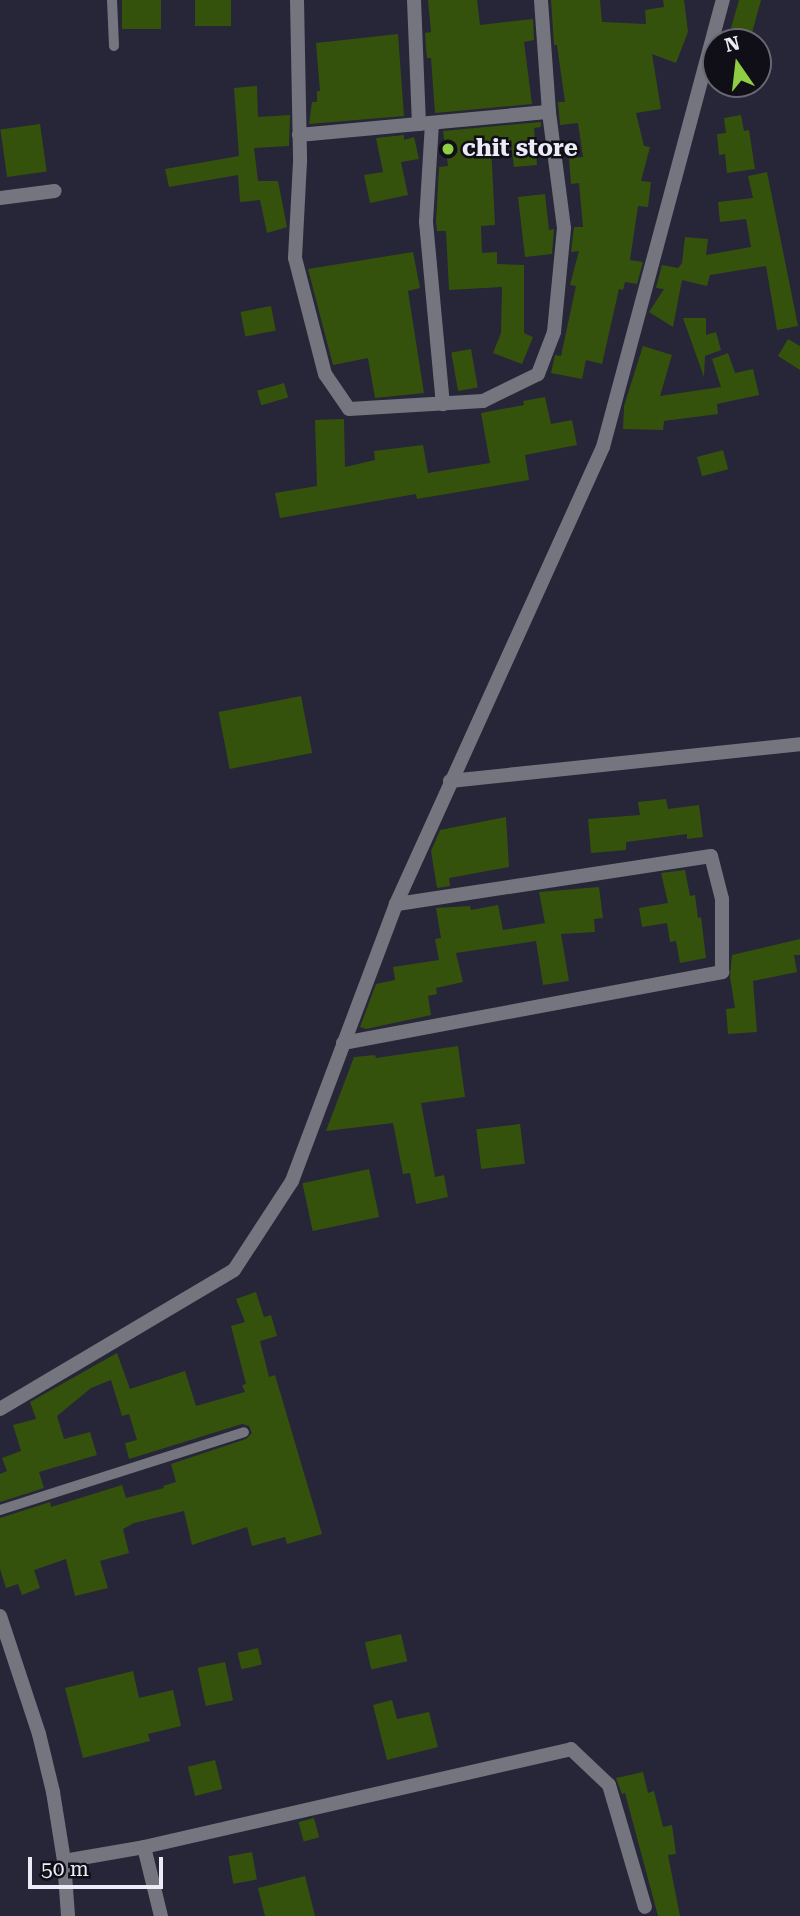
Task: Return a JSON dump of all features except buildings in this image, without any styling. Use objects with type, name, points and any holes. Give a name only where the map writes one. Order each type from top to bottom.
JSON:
[{"type":"street","points":[[297,0],[299,135],[295,258],[325,374],[349,409],[483,401],[538,374],[554,331],[564,228],[549,112],[541,0]]},
{"type":"street","points":[[414,0],[426,123],[426,222],[443,404]]},
{"type":"street","points":[[0,1409],[234,1270],[292,1181],[396,904],[603,447],[723,0]]},
{"type":"street","points":[[299,135],[549,112]]},
{"type":"street","points":[[0,198],[55,191]]},
{"type":"street","points":[[450,780],[800,744]]},
{"type":"street","points":[[344,1043],[722,972],[722,899],[711,856],[396,904]]},
{"type":"street","points":[[0,1616],[39,1734],[53,1792],[64,1861],[68,1916]]},
{"type":"street","points":[[64,1861],[144,1847],[572,1749],[609,1785],[645,1907]]},
{"type":"street","points":[[144,1847],[161,1916]]},
{"type":"lane","points":[[111,0],[114,46]]},
{"type":"lane","points":[[0,1510],[244,1432]]},
{"type":"place","name":"chit store","points":[[448,149]]}]
